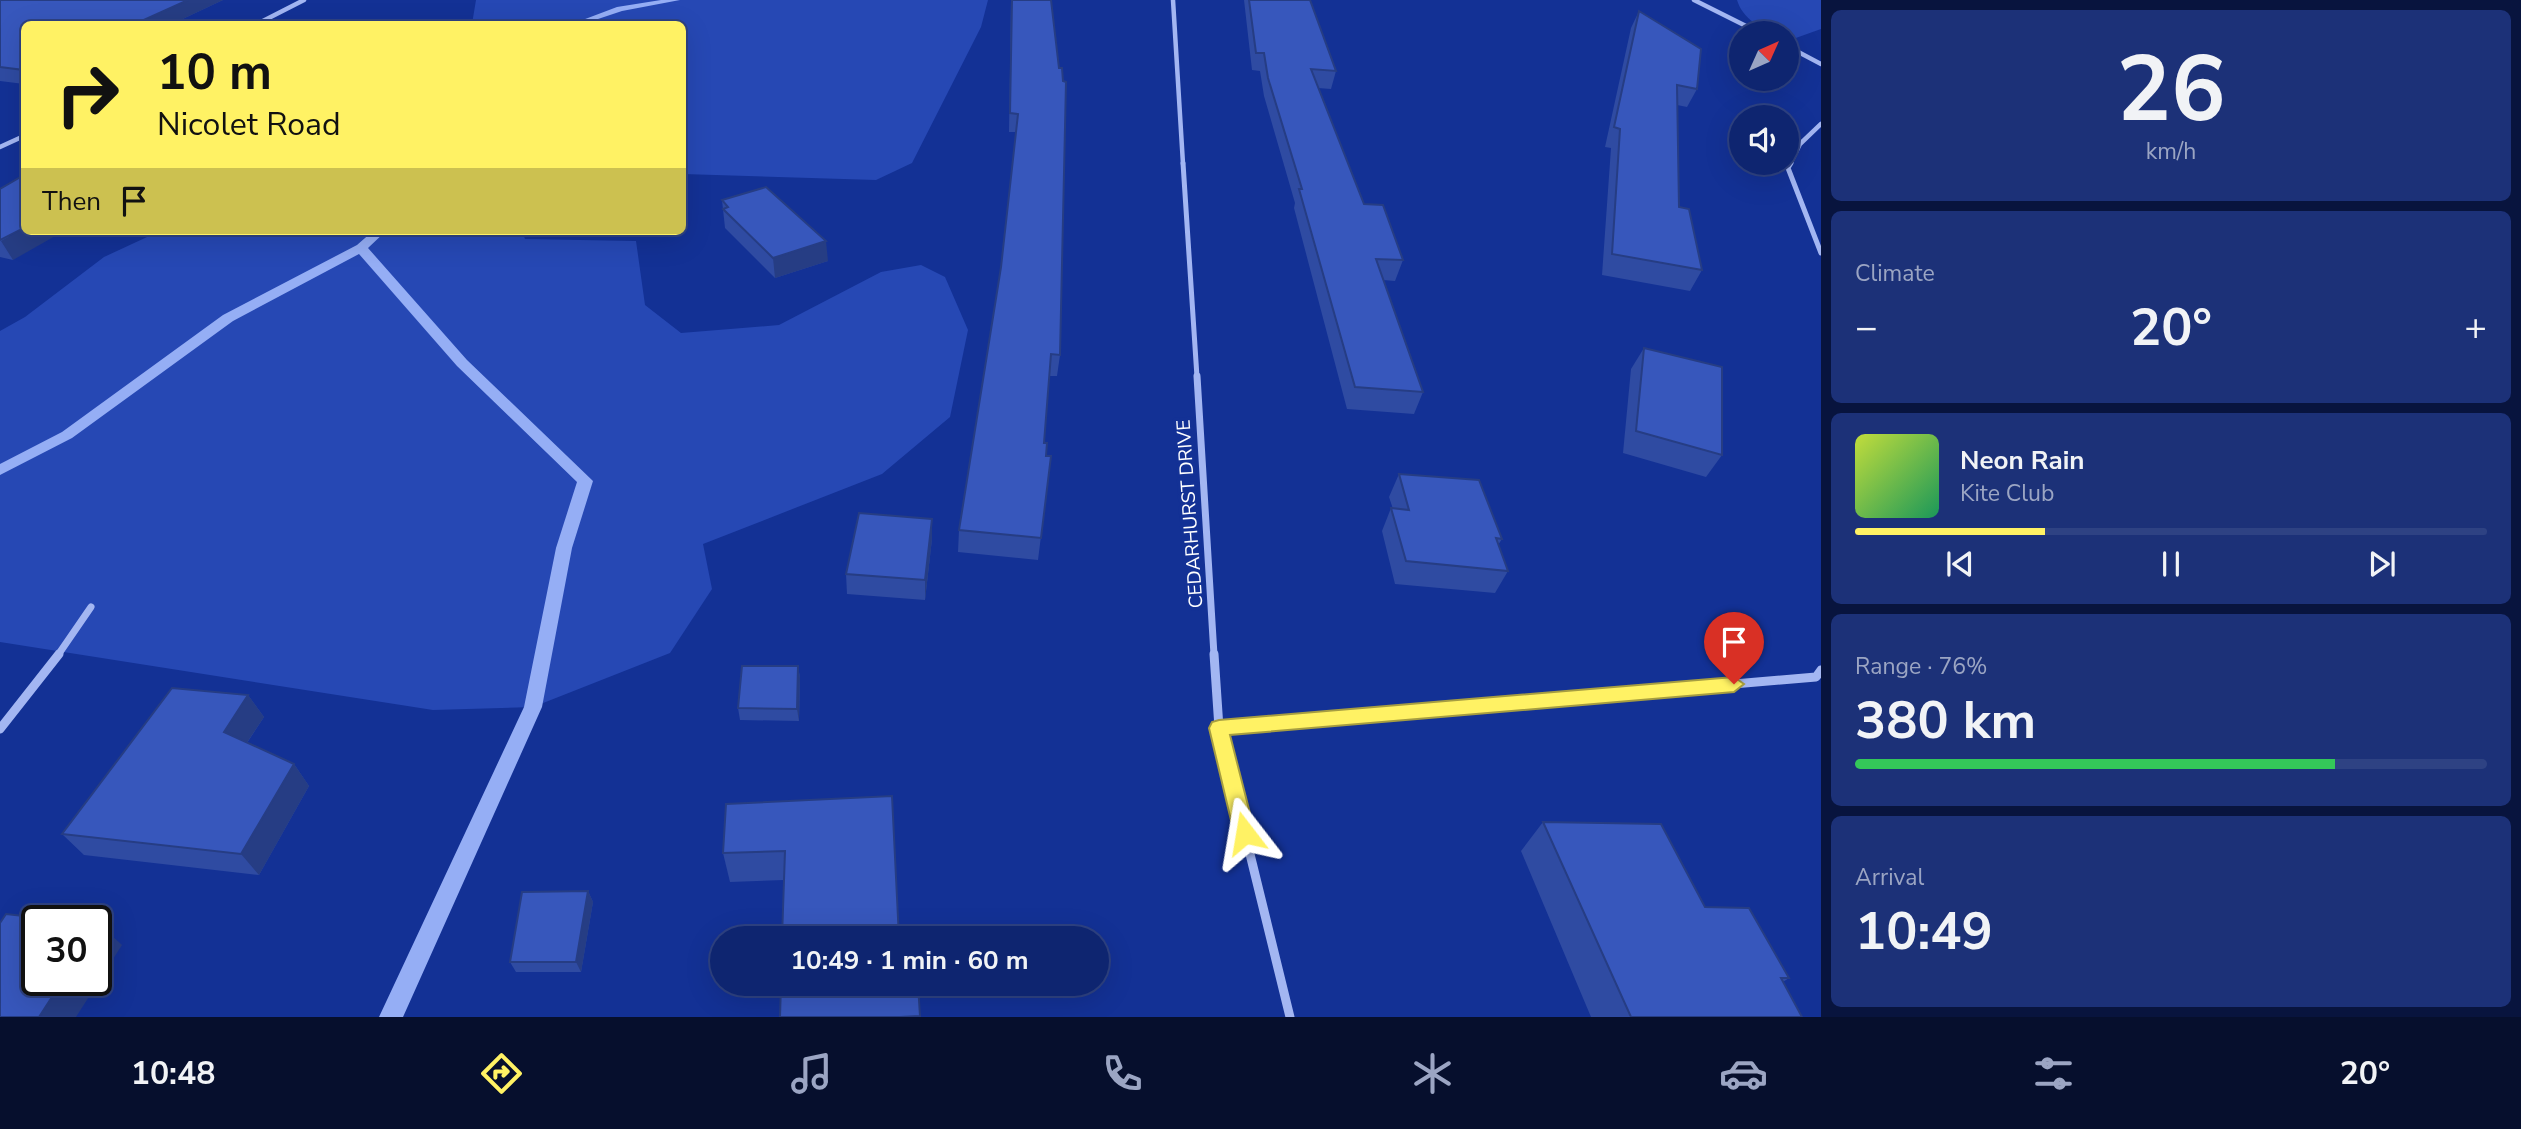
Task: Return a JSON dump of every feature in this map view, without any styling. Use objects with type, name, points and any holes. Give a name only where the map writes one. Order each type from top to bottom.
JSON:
[{"type":"street","points":[[263,21],[304,0]]},
{"type":"street","name":"CEDARHURST DRIVE","points":[[1173,0],[1219,728],[1290,1017]]},
{"type":"street","points":[[1694,0],[1736,21]]},
{"type":"street","points":[[1799,53],[1821,64]]},
{"type":"street","points":[[1821,124],[1800,144],[1788,168],[1821,253]]},
{"type":"street","points":[[0,147],[21,137]]},
{"type":"street","points":[[0,729],[45,675],[92,607]]},
{"type":"street","points":[[1219,728],[1816,677],[1821,670]]},
{"type":"shaded area","points":[[476,0],[988,0],[981,27],[912,163],[876,180],[686,174],[686,21],[472,21]]},
{"type":"shaded area","points":[[1737,0],[1821,0],[1821,29],[1799,37],[1799,21],[1752,21]]},
{"type":"shaded area","points":[[151,235],[524,235],[525,239],[636,241],[645,305],[681,333],[779,325],[881,272],[921,265],[945,277],[968,330],[950,417],[882,474],[703,544],[712,589],[670,653],[533,707],[433,710],[0,642],[0,331],[25,317],[104,257]]},
{"type":"building","points":[[0,0],[188,0],[142,21],[21,21],[21,70],[0,67]]},
{"type":"building","points":[[1012,0],[1051,0],[1059,68],[1062,68],[1063,81],[1066,82],[1060,355],[1051,354],[1044,443],[1047,443],[1046,456],[1051,456],[1041,538],[959,530],[1001,267],[1018,114],[1010,113]]},
{"type":"building","points":[[1249,0],[1310,0],[1336,71],[1311,69],[1364,204],[1383,205],[1403,260],[1376,259],[1423,392],[1355,387],[1299,189],[1302,189],[1268,78],[1264,53],[1256,53]]},
{"type":"building","points":[[1639,11],[1701,49],[1697,89],[1677,85],[1679,207],[1689,209],[1702,270],[1612,254],[1620,129],[1614,127]]},
{"type":"building","points":[[21,177],[21,230],[0,240],[0,189]]},
{"type":"building","points":[[766,187],[826,241],[773,258],[723,209],[728,207],[722,200]]},
{"type":"building","points":[[1644,348],[1722,367],[1722,455],[1636,431]]},
{"type":"building","points":[[1399,474],[1479,480],[1502,539],[1496,538],[1508,571],[1406,561],[1391,508],[1409,510]]},
{"type":"building","points":[[859,513],[932,519],[925,580],[846,574]]},
{"type":"building","points":[[742,666],[798,666],[797,709],[738,708]]},
{"type":"building","points":[[172,688],[248,695],[224,732],[294,764],[241,854],[62,834]]},
{"type":"building","points":[[892,796],[898,926],[782,926],[785,851],[723,853],[726,804]]},
{"type":"building","points":[[1543,822],[1661,824],[1705,907],[1749,908],[1789,978],[1781,978],[1802,1017],[1631,1017]]},
{"type":"building","points":[[588,891],[576,962],[510,962],[522,892]]},
{"type":"building","points":[[6,914],[21,916],[21,996],[53,996],[39,1017],[0,1017],[0,923]]},
{"type":"building","points":[[781,996],[919,996],[920,1016],[780,1017]]},
{"type":"waterway","points":[[585,21],[620,9],[676,0]]},
{"type":"waterway","points":[[361,248],[376,235]]},
{"type":"waterway","points":[[0,470],[67,435],[228,318],[361,248]]},
{"type":"waterway","points":[[361,248],[462,363],[585,481],[564,548],[533,707],[391,1017]]},
{"type":"route","points":[[1245,833],[1219,728],[1734,684]]}]
